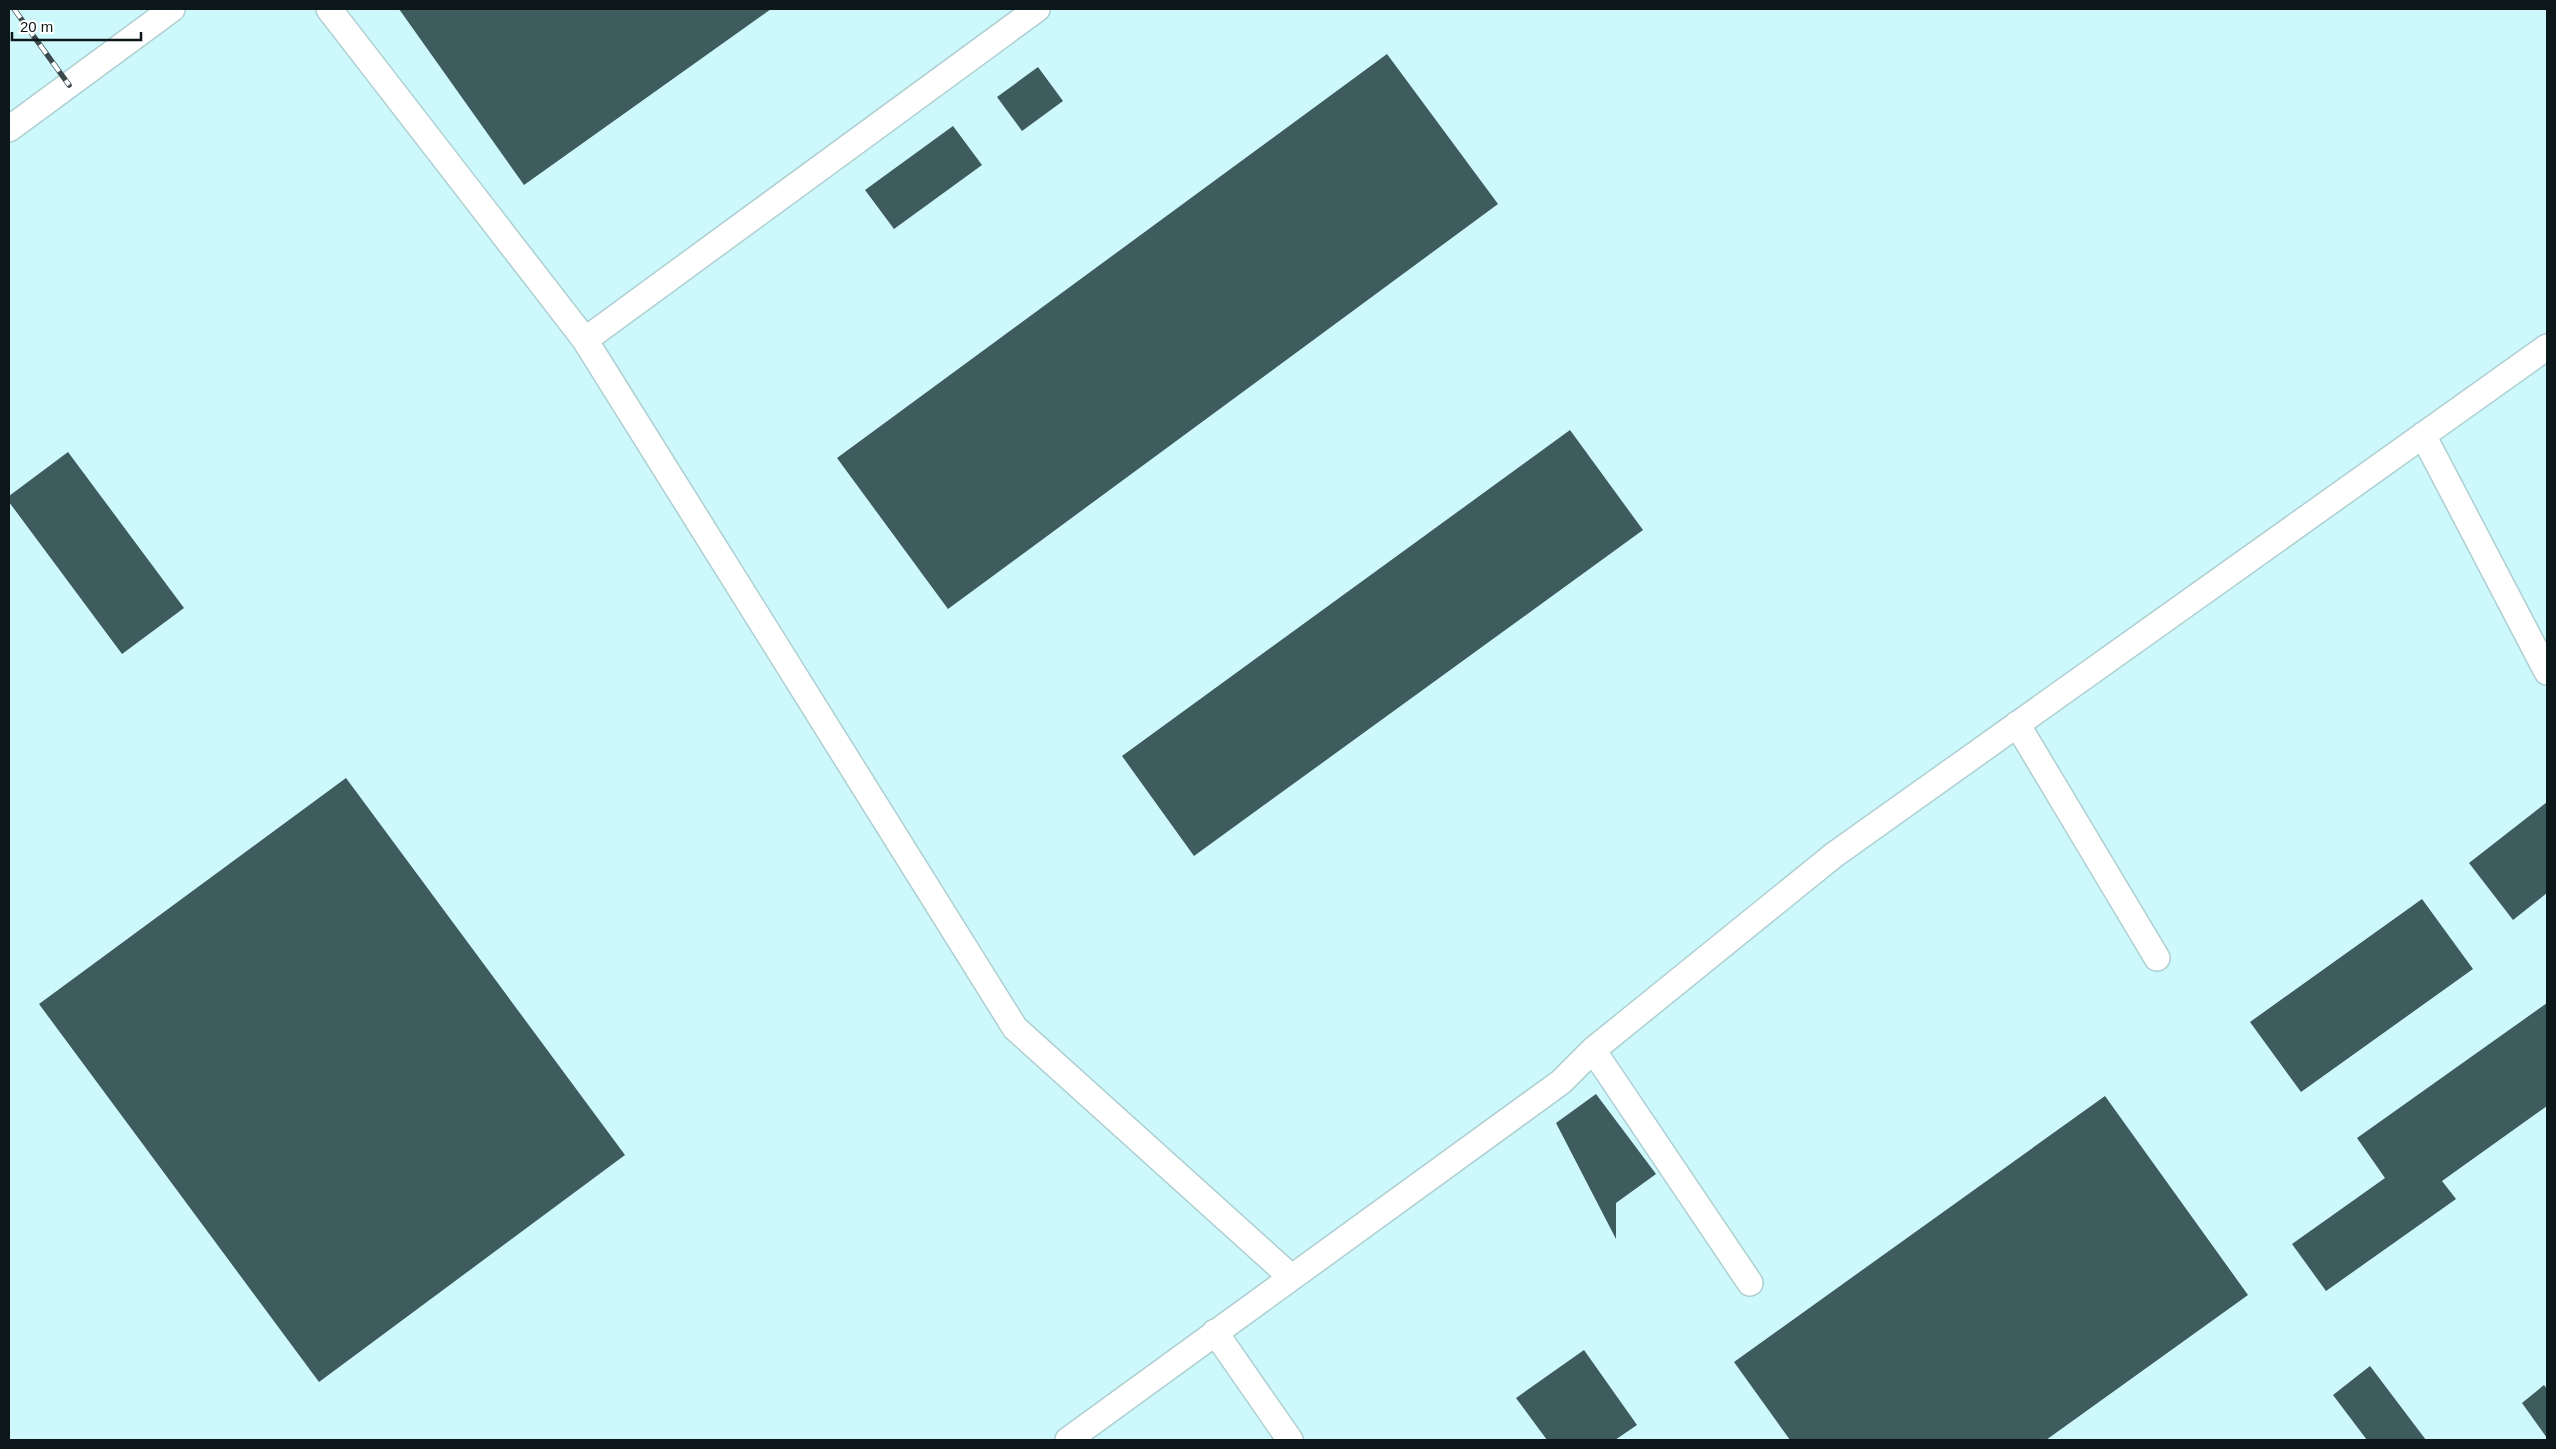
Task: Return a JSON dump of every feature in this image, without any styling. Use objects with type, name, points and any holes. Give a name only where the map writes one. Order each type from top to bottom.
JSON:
[{"type":"lane","points":[[9,129],[172,9]]},
{"type":"lane","points":[[329,9],[585,340],[1015,1028],[1291,1277]]},
{"type":"lane","points":[[585,340],[1037,9]]},
{"type":"lane","points":[[1068,1440],[1561,1082],[1593,1050],[1834,855],[2547,347]]},
{"type":"lane","points":[[2423,435],[2547,672]]},
{"type":"lane","points":[[2017,724],[2157,958]]},
{"type":"lane","points":[[1593,1050],[1750,1284]]},
{"type":"lane","points":[[1215,1332],[1290,1440]]},
{"type":"shaded area","points":[[9,9],[2547,9],[2547,1440],[9,1440]]},
{"type":"building","points":[[399,9],[771,9],[524,185]]},
{"type":"building","points":[[1387,54],[1498,204],[948,609],[837,458]]},
{"type":"building","points":[[1038,67],[1063,101],[1022,131],[997,97]]},
{"type":"building","points":[[953,126],[982,165],[894,229],[865,190]]},
{"type":"building","points":[[1570,430],[1643,530],[1194,856],[1122,756]]},
{"type":"building","points":[[68,452],[184,608],[122,654],[9,502],[9,496]]},
{"type":"building","points":[[346,778],[625,1155],[319,1382],[39,1004]]},
{"type":"building","points":[[2547,802],[2547,893],[2513,920],[2469,863]]},
{"type":"building","points":[[2422,899],[2473,969],[2301,1092],[2250,1022]]},
{"type":"building","points":[[2547,1003],[2547,1106],[2442,1181],[2456,1199],[2326,1291],[2292,1244],[2385,1178],[2357,1138]]},
{"type":"building","points":[[1596,1094],[1656,1174],[1616,1203],[1616,1239],[1556,1123]]},
{"type":"building","points":[[2105,1096],[2248,1295],[2046,1440],[1790,1440],[1734,1362]]},
{"type":"building","points":[[1584,1350],[1637,1425],[1615,1440],[1547,1440],[1516,1398]]},
{"type":"building","points":[[2370,1366],[2426,1440],[2367,1440],[2333,1395]]},
{"type":"building","points":[[2544,1385],[2547,1389],[2547,1438],[2522,1403]]},
{"type":"railway","points":[[14,9],[69,85]]}]
